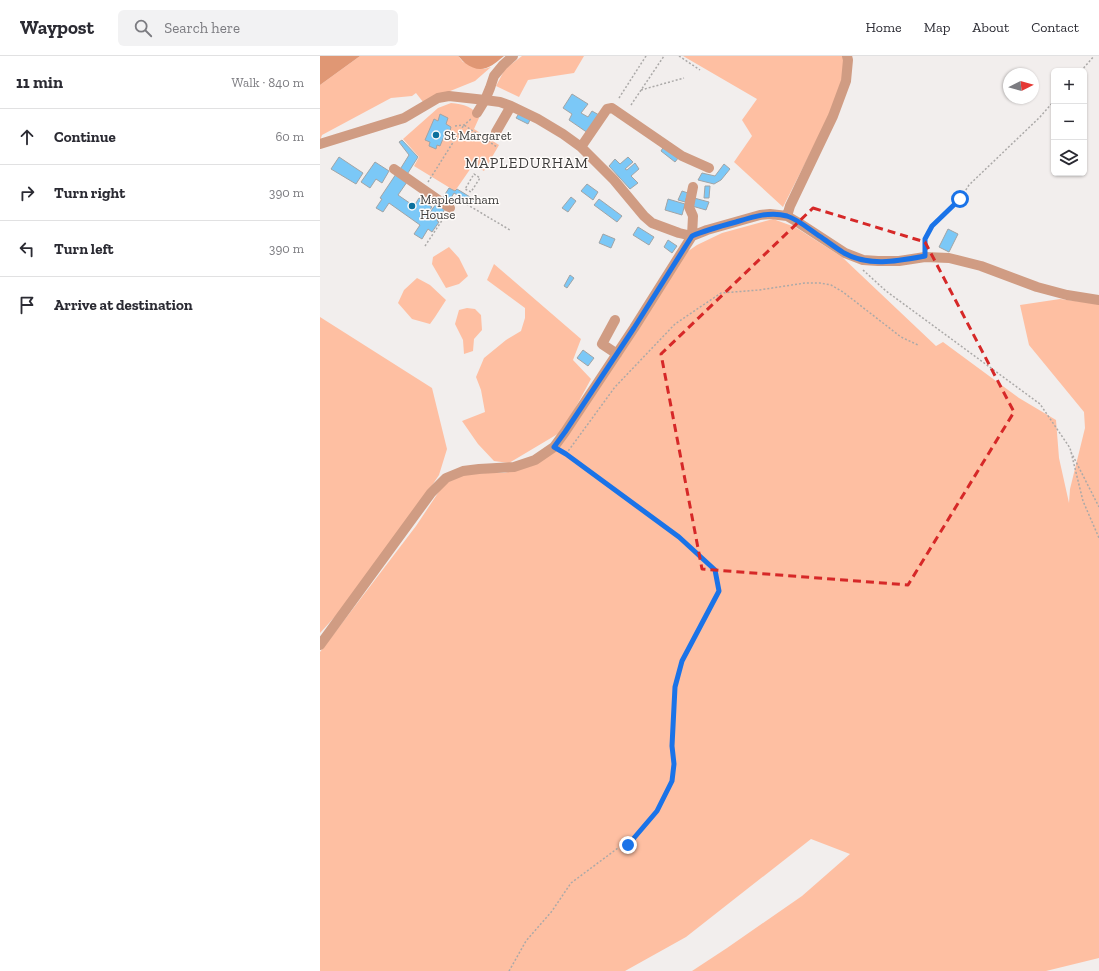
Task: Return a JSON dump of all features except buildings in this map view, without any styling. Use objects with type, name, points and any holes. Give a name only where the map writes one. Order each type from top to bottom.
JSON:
[{"type":"street","points":[[477,113],[485,100],[494,76],[513,56]]},
{"type":"street","points":[[787,216],[790,206],[834,116],[846,81],[847,56]]},
{"type":"street","points":[[320,144],[404,118],[438,98],[449,96],[500,102],[544,123],[581,147],[614,180],[644,216],[652,223],[680,233],[692,236],[707,230],[760,215],[770,214],[787,216],[845,253],[863,260],[878,262],[899,261],[925,256],[949,258],[981,266],[1037,287],[1067,295],[1099,300]]},
{"type":"street","points":[[496,132],[511,106]]},
{"type":"street","points":[[581,147],[607,109],[612,108],[682,156],[709,168]]},
{"type":"street","points":[[394,170],[450,208]]},
{"type":"street","points":[[320,645],[431,493],[446,478],[463,471],[514,467],[536,460],[554,447],[617,354],[692,236],[693,216],[689,206],[694,187]]},
{"type":"street","points":[[615,320],[602,344],[617,354]]},
{"type":"path","points":[[619,98],[646,56]]},
{"type":"path","points":[[631,105],[664,56]]},
{"type":"path","points":[[679,56],[700,70]]},
{"type":"path","points":[[1084,68],[1094,56]]},
{"type":"path","points":[[641,90],[684,78]]},
{"type":"path","points":[[925,256],[925,239],[932,226],[960,199],[969,185],[1040,117],[1051,104]]},
{"type":"path","points":[[423,190],[464,125],[477,113]]},
{"type":"path","points":[[455,126],[464,125],[497,147]]},
{"type":"path","points":[[474,174],[480,178],[471,192],[465,189],[474,174]]},
{"type":"path","points":[[425,246],[456,198],[510,230]]},
{"type":"path","points":[[863,270],[886,291],[1040,404],[1070,448],[1099,507]]},
{"type":"path","points":[[566,454],[615,387],[675,324],[721,293],[759,290],[805,283],[831,285],[843,292],[901,337],[918,345]]},
{"type":"path","points":[[508,971],[526,941],[552,912],[571,883],[618,848],[628,845],[657,811],[672,781],[674,764],[672,746],[675,687],[682,661],[719,591],[715,570],[679,537],[566,454],[554,447]]},
{"type":"path","points":[[1070,448],[1083,501],[1099,538]]},
{"type":"highlighted area","points":[[813,208],[925,242],[1014,412],[908,585],[702,569],[661,354]]},
{"type":"shaded area","points":[[320,56],[360,56],[320,85]]},
{"type":"shaded area","points":[[360,56],[458,56],[463,62],[484,69],[491,67],[475,81],[423,102],[416,93],[412,96],[391,98],[322,135],[320,141],[320,85]]},
{"type":"shaded area","points":[[458,56],[504,56],[486,68],[476,69],[464,62]]},
{"type":"shaded area","points":[[522,56],[584,56],[574,73],[528,80],[519,97],[496,86],[505,69]]},
{"type":"shaded area","points":[[683,56],[845,56],[844,74],[835,104],[783,207],[734,162],[752,136],[742,120],[757,99]]},
{"type":"shaded area","points":[[451,103],[464,105],[475,111],[479,118],[474,129],[499,145],[484,171],[473,165],[455,191],[414,166],[419,157],[403,139],[438,108]]},
{"type":"shaded area","points":[[773,219],[795,227],[842,257],[936,346],[943,342],[1019,398],[1056,420],[1059,458],[1069,503],[1070,489],[1085,428],[1084,412],[1029,345],[1020,305],[1060,299],[1099,304],[1099,958],[1046,971],[692,971],[802,896],[850,854],[811,839],[686,937],[625,971],[320,971],[320,652],[416,526],[444,484],[463,475],[504,473],[531,466],[554,452],[684,254],[697,245],[722,233]]},
{"type":"shaded area","points":[[449,247],[459,258],[468,276],[459,284],[446,288],[432,264],[433,257]]},
{"type":"shaded area","points":[[494,264],[581,339],[573,360],[591,379],[561,432],[509,463],[494,461],[478,444],[462,421],[485,412],[481,390],[476,377],[484,358],[506,340],[521,331],[525,318],[525,308],[487,280]]},
{"type":"shaded area","points":[[417,278],[430,285],[446,300],[430,324],[412,319],[398,303],[404,290]]},
{"type":"shaded area","points":[[467,308],[475,309],[481,315],[482,330],[474,339],[473,351],[464,354],[463,340],[455,324],[459,310]]},
{"type":"shaded area","points":[[320,317],[432,388],[447,449],[439,475],[417,508],[341,610],[320,633]]},
{"type":"place","name":"St Margaret","points":[[436,135]]},
{"type":"place","name":"Mapledurham House","points":[[412,206]]},
{"type":"district","name":"MAPLEDURHAM","points":[[527,163]]},
{"type":"route","points":[[628,845],[657,811],[672,781],[674,764],[672,746],[675,687],[682,661],[719,591],[715,570],[679,537],[566,454],[554,447],[634,328],[692,236],[707,230],[760,215],[770,214],[787,216],[845,253],[863,260],[878,262],[899,261],[925,256],[925,239],[932,226],[960,199]]}]
